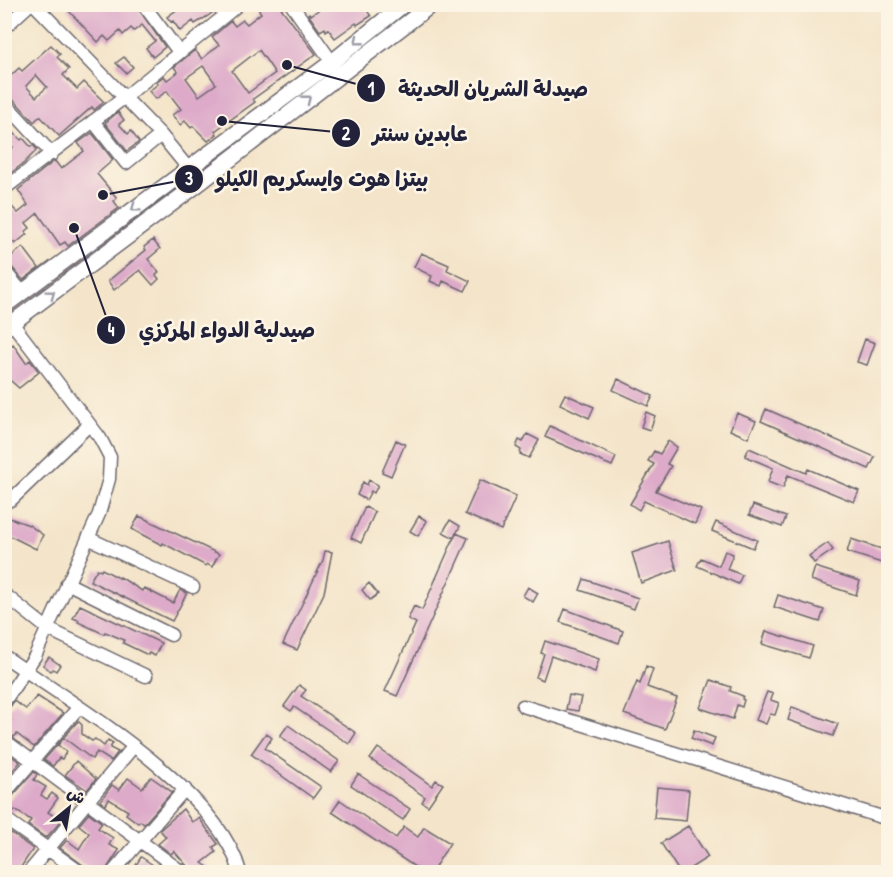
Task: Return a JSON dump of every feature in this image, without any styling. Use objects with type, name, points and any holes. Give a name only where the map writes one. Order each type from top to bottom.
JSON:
[{"type":"main road","points":[[4,306],[332,62],[404,4]]},
{"type":"main road","points":[[8,326],[198,184],[432,4]]},
{"type":"street","points":[[4,27],[32,4],[125,97],[188,168],[198,184]]},
{"type":"street","points":[[143,4],[179,52]]},
{"type":"street","points":[[4,189],[125,97],[239,4]]},
{"type":"street","points":[[291,4],[332,62]]},
{"type":"street","points":[[4,102],[52,154]]},
{"type":"street","points":[[93,121],[126,164],[160,135]]},
{"type":"street","points":[[4,270],[22,292]]},
{"type":"street","points":[[4,702],[26,672],[48,629],[99,514],[109,479],[110,457],[100,438],[8,326]]},
{"type":"street","points":[[4,502],[12,499],[89,425]]},
{"type":"street","points":[[88,538],[193,587]]},
{"type":"street","points":[[68,583],[171,635]]},
{"type":"street","points":[[4,594],[48,629],[146,676]]},
{"type":"street","points":[[4,656],[79,707],[184,789],[215,823],[232,851],[240,873]]},
{"type":"street","points":[[523,706],[888,819]]},
{"type":"street","points":[[4,794],[79,707]]},
{"type":"street","points":[[4,740],[182,873]]},
{"type":"street","points":[[29,873],[133,747]]},
{"type":"street","points":[[112,873],[184,789]]},
{"type":"street","points":[[4,818],[80,873]]},
{"type":"building","points":[[71,4],[115,4],[118,7],[121,4],[135,4],[165,47],[153,57],[146,48],[155,41],[142,25],[134,31],[131,28],[123,35],[120,31],[109,41],[104,36],[98,42],[67,9]]},
{"type":"building","points":[[185,4],[224,4],[195,24],[193,21],[180,31],[167,17]]},
{"type":"building","points":[[261,4],[278,4],[316,54],[253,99],[255,102],[215,131],[217,134],[208,141],[185,121],[180,125],[172,115],[181,109],[167,91],[156,99],[149,91],[164,76],[167,80],[178,72],[174,67],[195,50],[202,59],[219,45],[212,37],[231,21],[235,26],[243,20],[247,24],[261,13],[257,7]],"holes":[[[259,50],[275,73],[248,93],[232,71]],[[203,66],[216,84],[199,96],[186,78]]]},
{"type":"building","points":[[327,4],[362,4],[371,16],[357,25],[356,23],[335,38],[328,29],[320,31],[308,14],[311,15]]},
{"type":"building","points":[[51,45],[60,54],[57,57],[69,69],[63,75],[77,89],[84,82],[104,102],[94,110],[92,107],[59,136],[40,116],[34,122],[16,102],[4,93],[4,82],[19,68],[22,71]],"holes":[[[36,75],[47,87],[36,97],[26,86]]]},
{"type":"building","points":[[124,57],[133,67],[126,73],[116,63]]},
{"type":"building","points":[[118,112],[124,120],[119,124],[128,134],[131,131],[139,142],[127,151],[105,123]]},
{"type":"building","points":[[10,129],[21,140],[23,138],[37,150],[4,178],[4,157],[13,147],[4,142],[4,135]]},
{"type":"building","points":[[92,133],[113,160],[97,174],[117,198],[114,201],[119,208],[68,246],[65,242],[60,245],[38,213],[26,223],[30,228],[25,232],[27,234],[15,244],[4,233],[4,213],[12,207],[18,213],[28,205],[18,190],[55,161],[61,169],[84,151],[78,143]]},
{"type":"building","points":[[153,240],[160,249],[148,259],[159,272],[156,275],[159,279],[153,285],[140,270],[114,290],[108,281],[146,250],[144,247]]},
{"type":"building","points":[[23,247],[39,268],[23,280],[10,265],[4,262]]},
{"type":"building","points":[[421,253],[449,265],[447,270],[470,281],[465,291],[443,281],[441,286],[430,281],[432,276],[414,267]]},
{"type":"building","points":[[865,339],[875,343],[867,365],[857,362]]},
{"type":"building","points":[[13,344],[26,363],[30,360],[39,372],[19,388],[4,375],[4,351]]},
{"type":"building","points":[[618,379],[653,396],[648,406],[613,390]]},
{"type":"building","points":[[565,394],[594,407],[589,418],[560,404]]},
{"type":"building","points":[[766,409],[875,457],[869,469],[761,421]]},
{"type":"building","points":[[646,412],[655,416],[650,430],[641,427]]},
{"type":"building","points":[[737,413],[756,421],[748,438],[730,430]]},
{"type":"building","points":[[550,426],[616,457],[612,466],[545,437]]},
{"type":"building","points":[[527,434],[539,440],[529,458],[520,454],[521,450],[516,447],[519,440],[523,442]]},
{"type":"building","points":[[396,440],[405,444],[391,476],[382,472]]},
{"type":"building","points":[[668,441],[677,447],[667,464],[671,466],[656,491],[701,510],[695,524],[644,501],[639,510],[630,504],[654,464],[648,461],[654,451],[660,454]]},
{"type":"building","points":[[749,448],[806,473],[808,469],[859,491],[854,502],[788,475],[783,488],[768,482],[773,468],[745,456]]},
{"type":"building","points":[[369,480],[378,485],[374,493],[371,491],[366,500],[357,495],[363,482],[367,485]]},
{"type":"building","points":[[480,480],[516,496],[501,530],[465,514]]},
{"type":"building","points":[[753,505],[786,517],[782,527],[749,515]]},
{"type":"building","points":[[365,507],[375,512],[361,543],[351,538]]},
{"type":"building","points":[[4,516],[29,525],[43,535],[36,549],[4,533]]},
{"type":"building","points":[[139,516],[219,554],[212,567],[132,529]]},
{"type":"building","points":[[419,516],[427,521],[418,536],[410,531]]},
{"type":"building","points":[[450,520],[460,526],[454,538],[443,532]]},
{"type":"building","points":[[716,522],[757,540],[753,548],[712,531]]},
{"type":"building","points":[[456,533],[468,538],[397,696],[385,691],[416,623],[408,619],[414,606],[422,610]]},
{"type":"building","points":[[851,539],[888,551],[888,565],[847,552]]},
{"type":"building","points":[[668,541],[677,570],[641,583],[632,553]]},
{"type":"building","points":[[828,543],[833,550],[814,563],[809,556]]},
{"type":"building","points":[[325,551],[332,552],[324,593],[297,650],[283,644],[323,560]]},
{"type":"building","points":[[725,551],[733,554],[727,569],[742,575],[738,584],[697,566],[701,558],[719,566]]},
{"type":"building","points":[[815,567],[860,581],[856,595],[811,580]]},
{"type":"building","points":[[97,569],[120,577],[142,591],[144,588],[173,603],[180,590],[187,593],[172,621],[90,581]]},
{"type":"building","points":[[584,579],[638,598],[634,609],[580,590]]},
{"type":"building","points":[[369,583],[378,594],[370,600],[362,590]]},
{"type":"building","points":[[528,587],[538,593],[533,602],[523,596]]},
{"type":"building","points":[[778,595],[824,610],[820,622],[774,607]]},
{"type":"building","points":[[80,605],[161,643],[155,656],[123,643],[124,640],[78,622],[79,620],[73,618]]},
{"type":"building","points":[[565,609],[623,631],[619,643],[560,622]]},
{"type":"building","points":[[766,631],[813,646],[809,658],[762,644]]},
{"type":"building","points":[[545,641],[599,659],[595,672],[551,656],[543,680],[536,677],[544,654],[541,653]]},
{"type":"building","points":[[49,657],[60,665],[56,671],[53,669],[51,671],[43,665]]},
{"type":"building","points":[[646,666],[653,669],[647,687],[677,698],[665,729],[624,714],[637,682],[640,684]]},
{"type":"building","points":[[711,680],[731,687],[730,691],[743,696],[742,707],[737,705],[733,719],[700,708]]},
{"type":"building","points":[[299,685],[306,690],[301,696],[356,733],[349,744],[294,707],[291,711],[284,706]]},
{"type":"building","points":[[767,692],[773,694],[771,700],[779,703],[775,715],[770,714],[766,724],[756,720]]},
{"type":"building","points":[[569,695],[581,697],[578,711],[566,709]]},
{"type":"building","points":[[37,696],[63,713],[34,747],[17,734],[14,737],[4,732],[11,720],[4,716],[4,710],[14,701],[26,709]]},
{"type":"building","points":[[792,707],[838,724],[833,736],[788,720]]},
{"type":"building","points":[[78,721],[82,725],[82,734],[92,741],[95,739],[104,746],[108,740],[113,743],[110,748],[118,752],[111,761],[97,752],[92,759],[64,738],[58,745],[66,752],[62,759],[59,758],[53,766],[44,760]]},
{"type":"building","points":[[288,725],[339,761],[331,772],[280,736]]},
{"type":"building","points":[[694,730],[715,738],[712,746],[691,738]]},
{"type":"building","points":[[266,733],[272,738],[265,748],[321,787],[313,798],[251,754]]},
{"type":"building","points":[[378,748],[432,786],[436,780],[443,784],[428,806],[422,802],[425,797],[370,759]]},
{"type":"building","points":[[4,751],[20,762],[4,781]]},
{"type":"building","points":[[76,761],[96,779],[87,790],[65,775]]},
{"type":"building","points":[[34,772],[37,774],[34,780],[46,787],[41,795],[47,799],[52,793],[58,798],[48,812],[61,821],[46,838],[28,825],[31,820],[15,810],[12,814],[4,810],[4,802],[10,799]]},
{"type":"building","points":[[358,774],[410,809],[403,820],[351,785]]},
{"type":"building","points":[[151,777],[172,792],[144,824],[140,821],[138,823],[126,814],[128,811],[109,799],[105,805],[100,801],[112,785],[119,790],[128,778],[142,788]]},
{"type":"building","points":[[657,787],[689,790],[686,821],[654,818]]},
{"type":"building","points":[[340,800],[396,838],[404,827],[418,837],[424,827],[450,843],[431,873],[424,873],[332,812]]},
{"type":"building","points":[[183,809],[192,822],[199,818],[218,844],[213,847],[216,852],[202,863],[217,873],[190,873],[189,868],[174,851],[171,854],[158,844],[166,837],[160,830]]},
{"type":"building","points":[[89,813],[102,823],[98,828],[113,838],[109,845],[119,850],[104,873],[94,873],[60,848],[67,840],[79,849],[89,833],[79,825]]},
{"type":"building","points":[[688,826],[708,857],[680,873],[661,843]]},
{"type":"building","points":[[4,828],[33,849],[17,873],[12,873],[4,867]]},
{"type":"building","points":[[141,857],[165,873],[131,873]]},
{"type":"place","name":"صيدلة الشريان الحديثة","points":[[287,65]]},
{"type":"place","name":"عابدين سنتر","points":[[222,121]]},
{"type":"place","name":"بيتزا هوت وايسكريم الكيلو","points":[[103,195]]},
{"type":"place","name":"صيدلية الدواء المركزي","points":[[74,228]]}]
